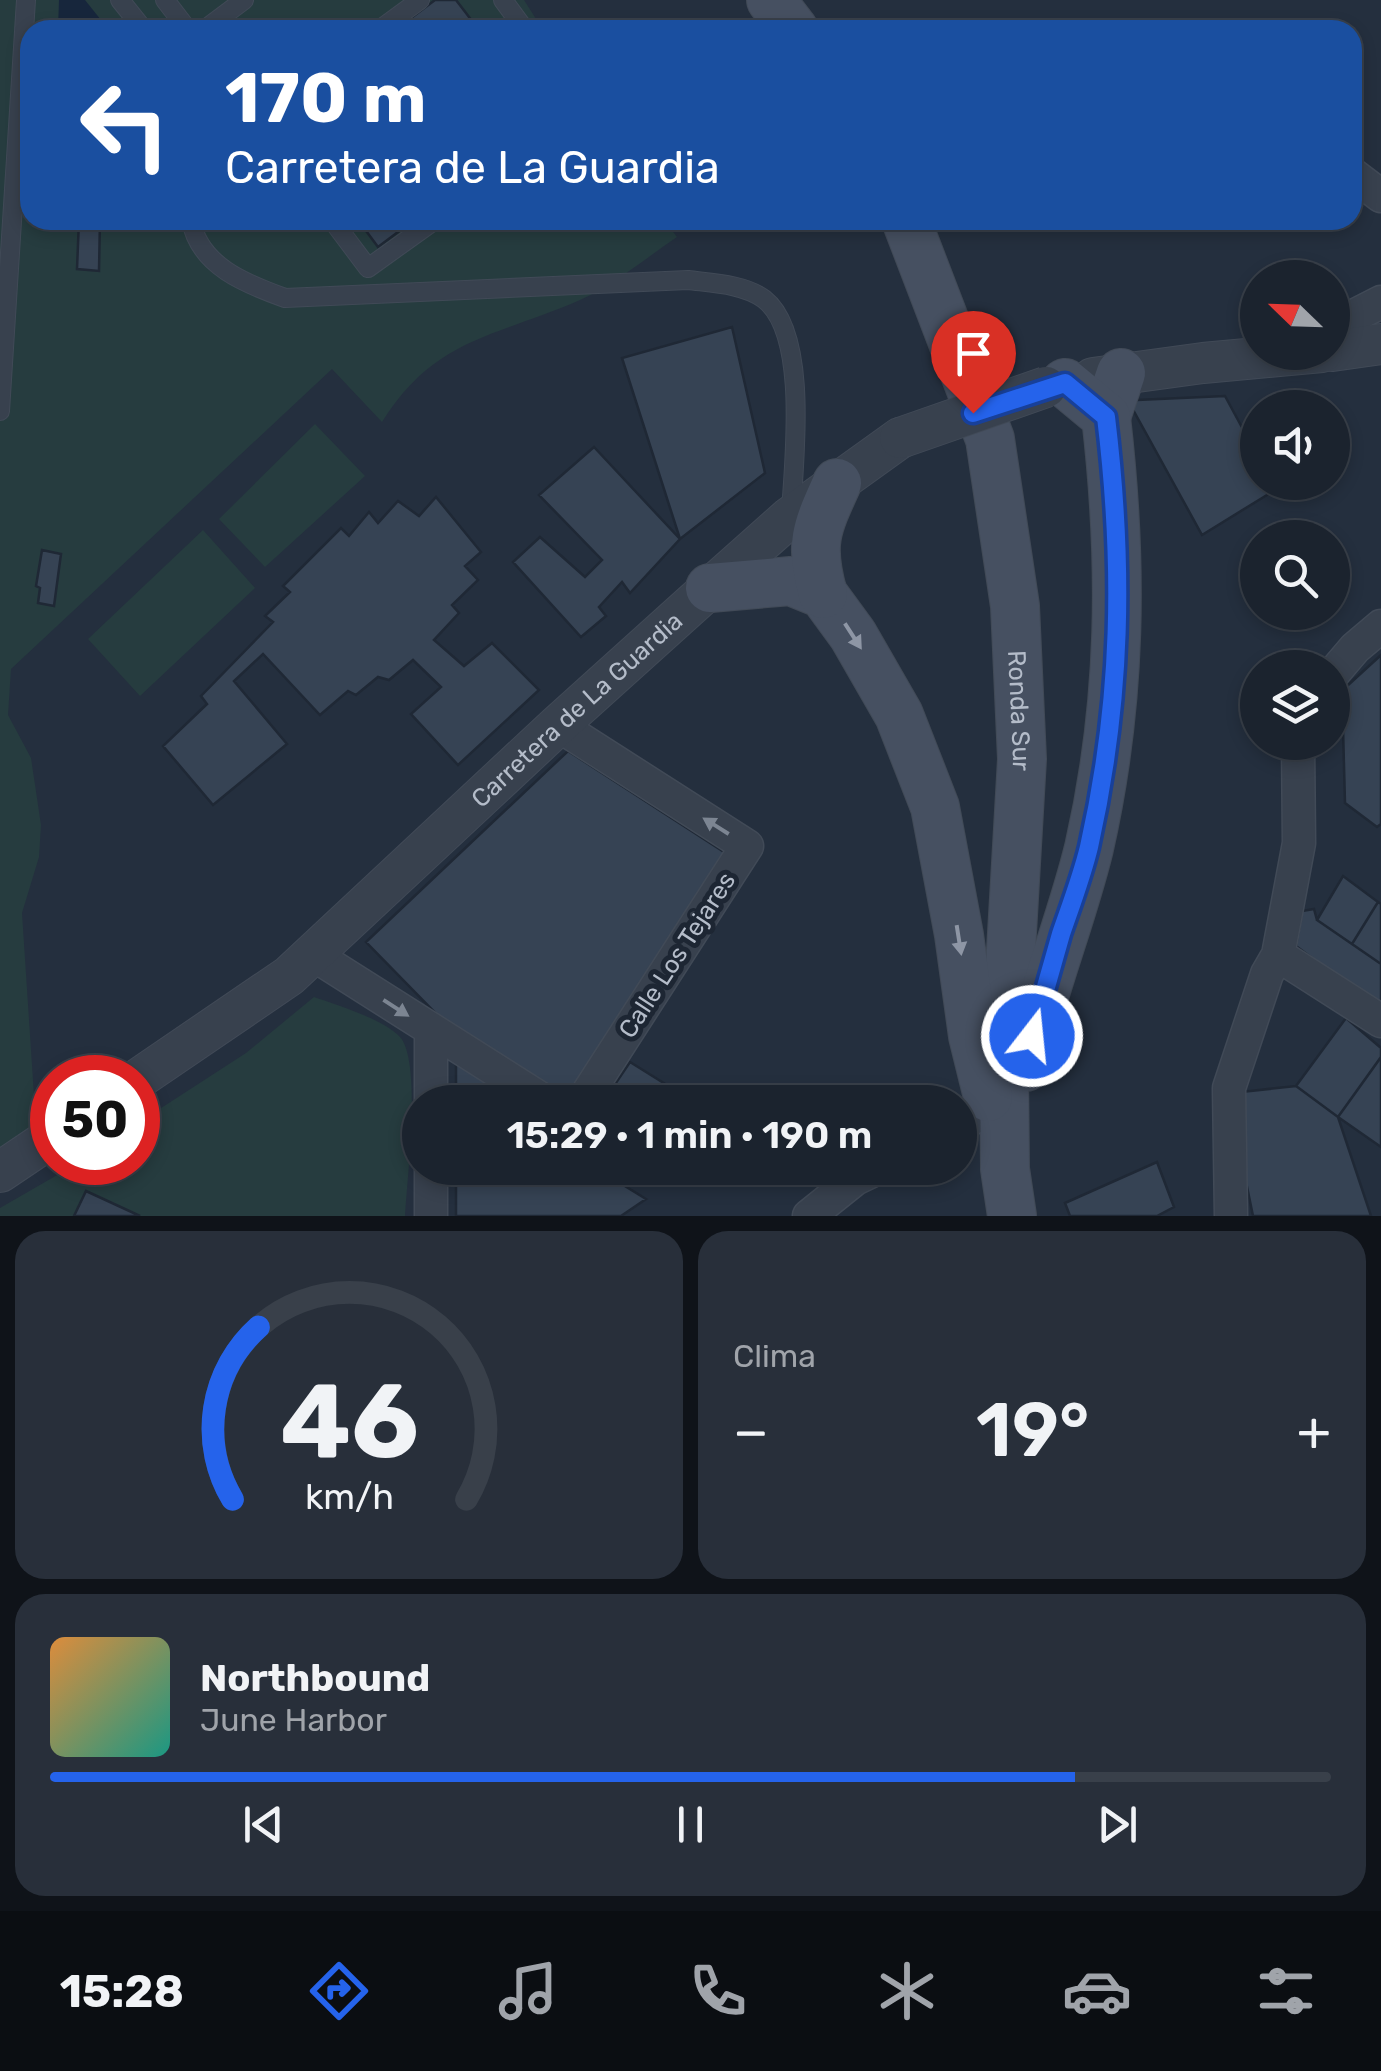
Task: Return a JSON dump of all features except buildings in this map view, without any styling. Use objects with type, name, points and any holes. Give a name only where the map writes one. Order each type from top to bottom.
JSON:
[{"type":"main road","points":[[771,0],[786,20]]},
{"type":"main road","name":"Ronda Sur","points":[[910,230],[990,439],[1015,606],[1022,760],[1004,1072],[1005,1169],[1012,1216]]},
{"type":"main road","points":[[1005,1169],[1032,1036],[1088,852],[1116,688],[1119,586],[1114,395],[1056,385]]},
{"type":"main road","points":[[837,482],[819,522],[812,557],[822,594],[853,634],[899,715],[935,807],[959,935],[972,1036],[974,1085]]},
{"type":"main road","points":[[710,588],[791,581],[822,594]]},
{"type":"main road","points":[[977,1120],[1005,1169]]},
{"type":"street","points":[[1350,318],[1381,302]]},
{"type":"street","points":[[1350,348],[1381,344]]},
{"type":"street","points":[[1114,395],[1240,364]]},
{"type":"street","name":"Carretera de La Guardia","points":[[160,1064],[290,976],[558,725],[790,517],[900,438],[1056,385]]},
{"type":"street","points":[[1350,654],[1381,616]]},
{"type":"street","points":[[1355,648],[1381,626]]},
{"type":"street","name":"Calle Los Tejares","points":[[558,725],[747,846],[593,1085]]},
{"type":"street","points":[[1231,1216],[1229,1088],[1278,954],[1299,843],[1298,760]]},
{"type":"street","points":[[1278,954],[1381,1022]]},
{"type":"street","points":[[314,955],[519,1085]]},
{"type":"street","points":[[432,1031],[432,1085]]},
{"type":"street","points":[[0,1172],[30,1151]]},
{"type":"street","points":[[432,1185],[432,1216]]},
{"type":"street","points":[[809,1216],[848,1185]]},
{"type":"lane","points":[[120,0],[136,20]]},
{"type":"lane","points":[[164,0],[180,20]]},
{"type":"lane","points":[[217,20],[244,0]]},
{"type":"lane","points":[[393,20],[420,0]]},
{"type":"lane","points":[[0,411],[20,95]]},
{"type":"lane","points":[[196,230],[211,259],[243,283],[285,298],[688,280],[743,290],[763,298],[780,317],[790,350],[796,441],[790,517]]},
{"type":"lane","points":[[340,230],[368,268],[421,230]]},
{"type":"green space","points":[[0,0],[524,0],[537,20],[20,20],[20,230],[672,230],[677,237],[593,294],[494,332],[446,356],[423,372],[382,422],[332,369],[11,669],[8,715],[31,758],[41,825],[39,857],[22,913],[31,1055],[30,1130],[0,1150]]},
{"type":"green space","points":[[315,424],[365,476],[265,567],[219,519]]},
{"type":"green space","points":[[203,530],[255,588],[140,696],[88,639]]},
{"type":"green space","points":[[314,997],[383,1024],[400,1037],[407,1050],[411,1085],[402,1085],[402,1185],[407,1185],[405,1216],[0,1216],[0,1208],[40,1185],[160,1185],[160,1109],[246,1053]]},
{"type":"water","points":[[59,0],[85,0],[101,20],[58,20]]},
{"type":"route","points":[[973,413],[1065,383],[1106,417],[1114,486],[1119,586],[1116,688],[1104,772],[1088,852],[1032,1036]]}]
